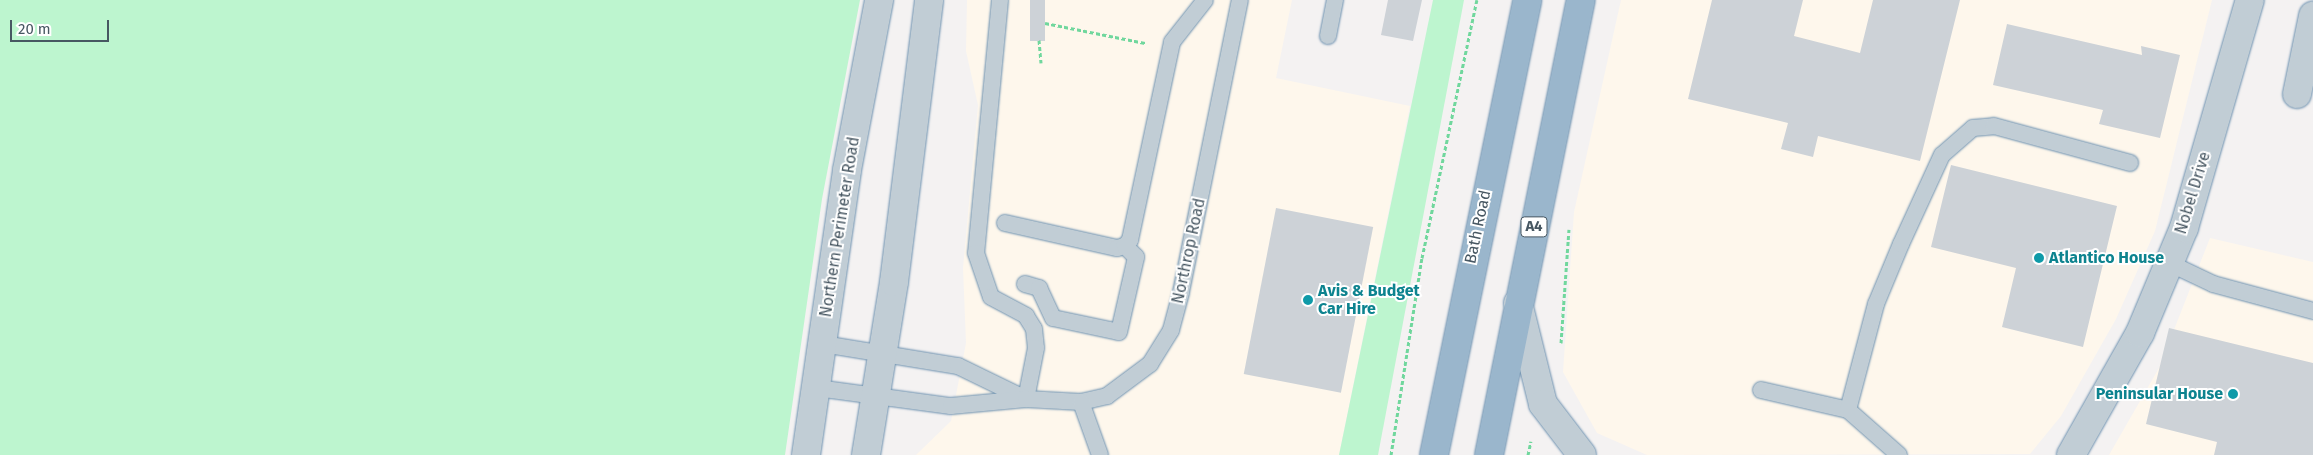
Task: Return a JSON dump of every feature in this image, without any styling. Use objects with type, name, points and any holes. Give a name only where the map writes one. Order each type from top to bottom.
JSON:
[{"type":"highway","name":"Bath Road","points":[[1435,455],[1527,0]]},
{"type":"highway","name":"A4","points":[[1489,455],[1518,303],[1581,0]]},
{"type":"street","name":"Northern Perimeter Road","points":[[806,455],[847,170],[879,0]]},
{"type":"street","points":[[866,455],[883,352],[929,0]]},
{"type":"street","name":"Nobel Drive","points":[[2071,455],[2140,333],[2169,263],[2250,0]]},
{"type":"street","points":[[2297,94],[2313,16]]},
{"type":"street","points":[[1518,303],[1543,404],[1582,455]]},
{"type":"lane","points":[[1000,0],[976,253],[991,297],[1026,316],[1034,329],[1036,348],[1026,399]]},
{"type":"lane","points":[[1005,223],[1117,248],[1125,246],[1130,240],[1172,42],[1205,0]]},
{"type":"lane","name":"Northrop Road","points":[[817,388],[950,406],[1026,399],[1081,402],[1125,386],[1150,364],[1171,330],[1240,0]]},
{"type":"lane","points":[[1328,36],[1335,0]]},
{"type":"lane","points":[[1848,410],[1876,304],[1942,155],[1973,128],[1994,126],[2130,163]]},
{"type":"lane","points":[[1025,284],[1039,288],[1054,318],[1118,332],[1136,257],[1125,246]]},
{"type":"lane","points":[[2169,263],[2213,284],[2313,310]]},
{"type":"lane","name":"Northrop Road","points":[[823,344],[883,352],[958,366],[1026,399]]},
{"type":"lane","points":[[1761,390],[1848,410],[1899,455]]},
{"type":"lane","points":[[1081,402],[1100,455]]},
{"type":"path","points":[[1391,455],[1422,258],[1477,0]]},
{"type":"path","points":[[1045,24],[1153,45]]},
{"type":"path","points":[[1039,40],[1041,62]]},
{"type":"path","points":[[1560,354],[1569,220]]},
{"type":"path","points":[[1528,455],[1532,436]]},
{"type":"shaded area","points":[[967,0],[1292,0],[1276,78],[1410,106],[1339,455],[916,455],[951,421],[966,343],[963,268],[978,105],[966,51]]},
{"type":"shaded area","points":[[1621,0],[2212,0],[2155,231],[2116,319],[2061,416],[2030,454],[1647,455],[1597,433],[1563,372],[1574,212]]},
{"type":"shaded area","points":[[2210,238],[2313,262],[2313,455],[2109,455],[2159,368]]},
{"type":"green space","points":[[0,0],[860,0],[822,199],[785,455],[0,455]]},
{"type":"green space","points":[[1433,0],[1464,0],[1378,455],[1339,455]]},
{"type":"building","points":[[1030,0],[1045,0],[1045,41],[1030,41]]},
{"type":"building","points":[[1388,0],[1422,0],[1413,41],[1381,35]]},
{"type":"building","points":[[1712,0],[1803,0],[1794,36],[1860,53],[1873,0],[1960,0],[1920,161],[1818,136],[1813,157],[1781,149],[1788,123],[1688,99]]},
{"type":"building","points":[[2007,24],[2142,55],[2141,46],[2180,55],[2160,138],[2099,124],[2103,110],[1993,85]]},
{"type":"building","name":"Atlantico House","points":[[1951,165],[2117,206],[2083,347],[2002,327],[2016,268],[1931,247]]},
{"type":"building","name":"Avis & Budget Car Hire","points":[[1276,208],[1373,227],[1341,393],[1244,374]]},
{"type":"building","name":"Peninsular House","points":[[2169,328],[2313,363],[2313,455],[2214,455],[2217,442],[2146,424]]},
{"type":"place","name":"Atlantico House","points":[[2039,258]]},
{"type":"place","name":"Avis & Budget Car Hire","points":[[1308,300]]},
{"type":"place","name":"Peninsular House","points":[[2233,394]]}]
